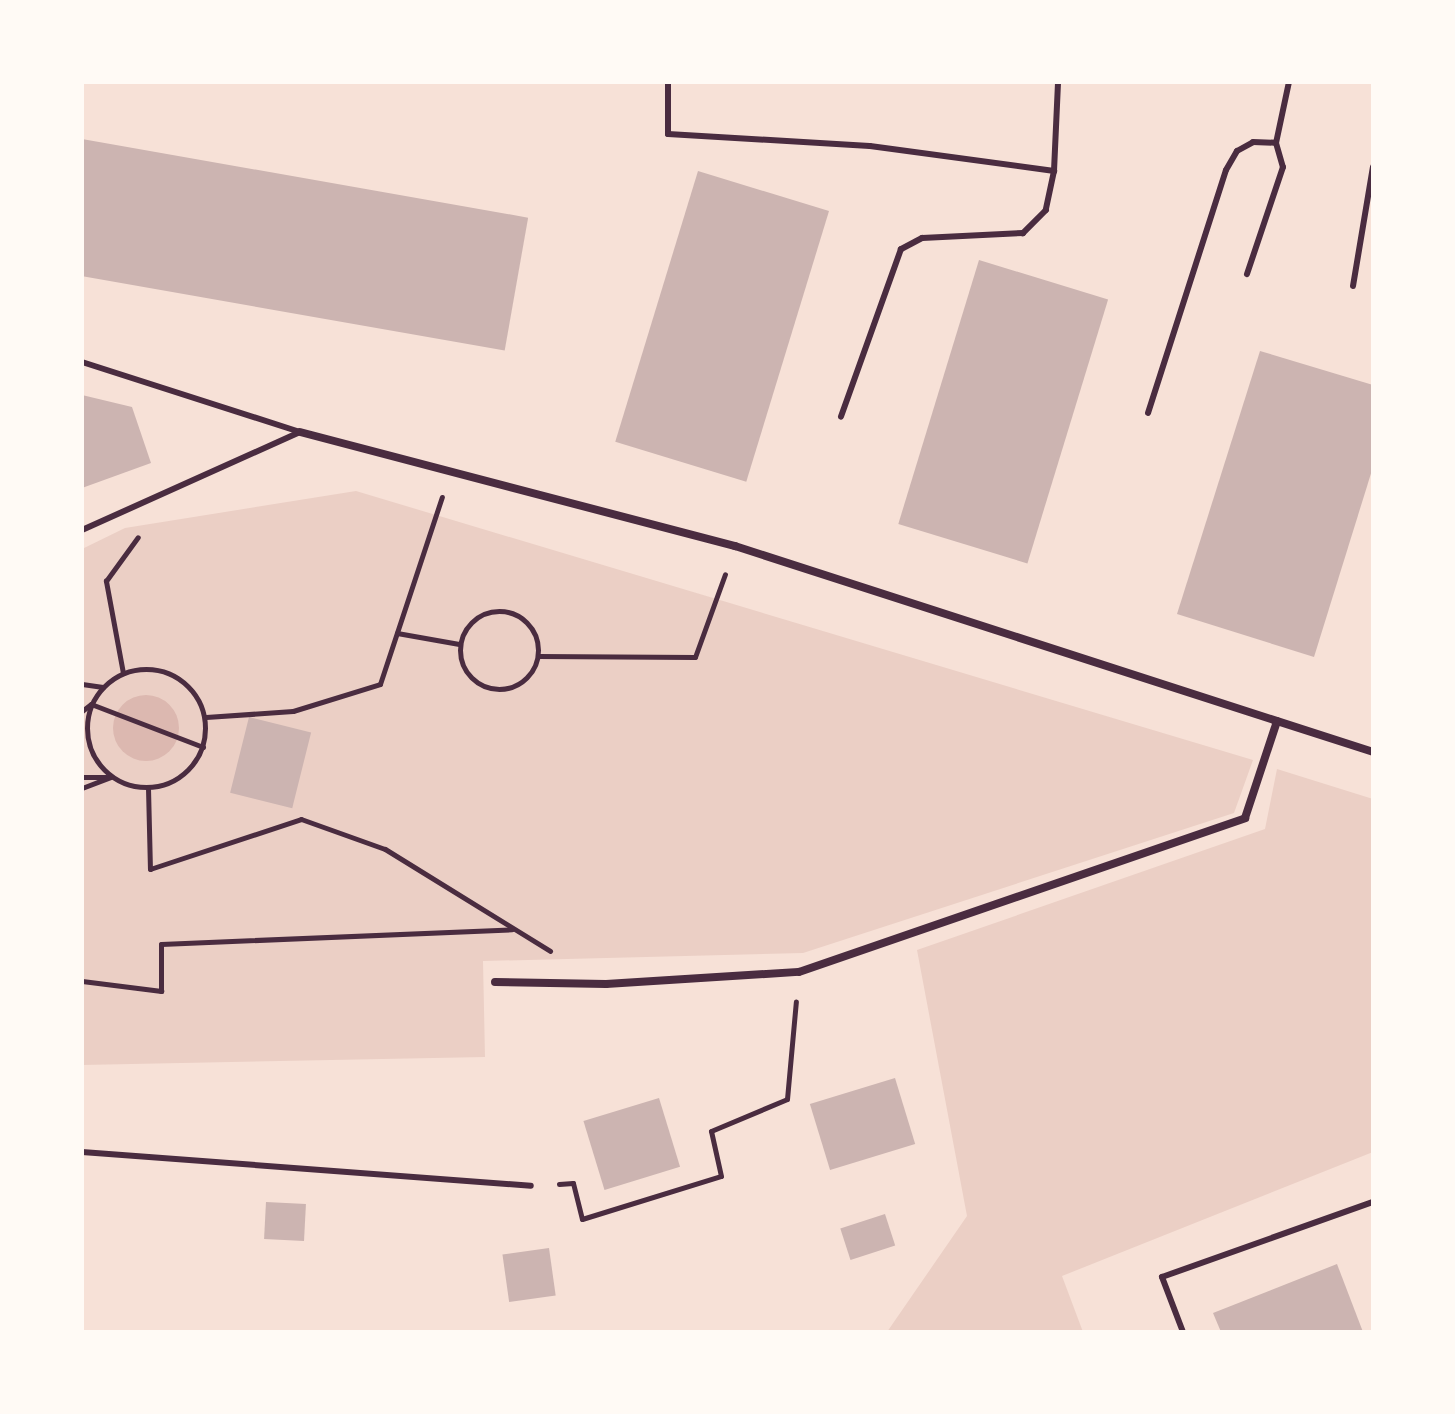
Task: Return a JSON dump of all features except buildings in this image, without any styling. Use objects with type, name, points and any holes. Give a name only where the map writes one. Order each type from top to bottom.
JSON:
[{"type":"street","points":[[300,432],[735,546],[1373,752]]},
{"type":"street","points":[[495,982],[606,984],[799,972],[1245,818],[1277,721]]},
{"type":"lane","points":[[668,82],[668,134],[870,146],[1054,171]]},
{"type":"lane","points":[[841,417],[901,249],[922,238],[1023,233],[1046,210],[1054,171],[1058,82]]},
{"type":"lane","points":[[1247,274],[1283,167],[1276,143],[1289,82]]},
{"type":"lane","points":[[1148,413],[1226,170],[1237,151],[1253,142],[1276,143]]},
{"type":"lane","points":[[1353,286],[1373,167]]},
{"type":"lane","points":[[82,362],[300,432]]},
{"type":"lane","points":[[82,530],[300,432]]},
{"type":"lane","points":[[82,1152],[531,1186]]},
{"type":"lane","points":[[1183,1332],[1162,1277],[1373,1202]]},
{"type":"path","points":[[206,717],[293,711],[380,684],[451,470]]},
{"type":"path","points":[[123,673],[106,581],[145,527],[138,505]]},
{"type":"path","points":[[538,656],[695,657],[735,546]]},
{"type":"path","points":[[459,644],[479,615],[505,611],[528,622],[538,656]]},
{"type":"path","points":[[397,633],[459,644]]},
{"type":"path","points":[[459,644],[469,677],[501,689],[519,684],[538,656]]},
{"type":"path","points":[[82,711],[103,687],[123,673],[159,668],[190,685],[206,717],[204,747],[187,773],[148,788],[111,777],[82,777]]},
{"type":"path","points":[[82,684],[103,687]]},
{"type":"path","points":[[91,704],[204,747]]},
{"type":"path","points":[[91,704],[86,731],[94,757],[111,777]]},
{"type":"path","points":[[82,788],[111,777]]},
{"type":"path","points":[[148,788],[150,869],[301,819],[385,849],[553,952]]},
{"type":"path","points":[[82,981],[161,991],[161,944],[513,929]]},
{"type":"path","points":[[531,1186],[573,1183],[582,1219],[721,1176],[711,1131],[787,1099],[799,972]]},
{"type":"shaded area","points":[[356,491],[1253,760],[1234,813],[803,953],[483,961],[485,1057],[82,1065],[82,549],[125,528]]},
{"type":"shaded area","points":[[146,695],[159,698],[169,705],[176,715],[179,728],[176,741],[169,751],[159,758],[146,761],[133,758],[123,751],[116,741],[113,728],[116,715],[123,705],[133,698]]},
{"type":"shaded area","points":[[1277,769],[1373,799],[1373,1152],[1062,1276],[1083,1332],[887,1332],[967,1216],[917,950],[1265,829]]}]
